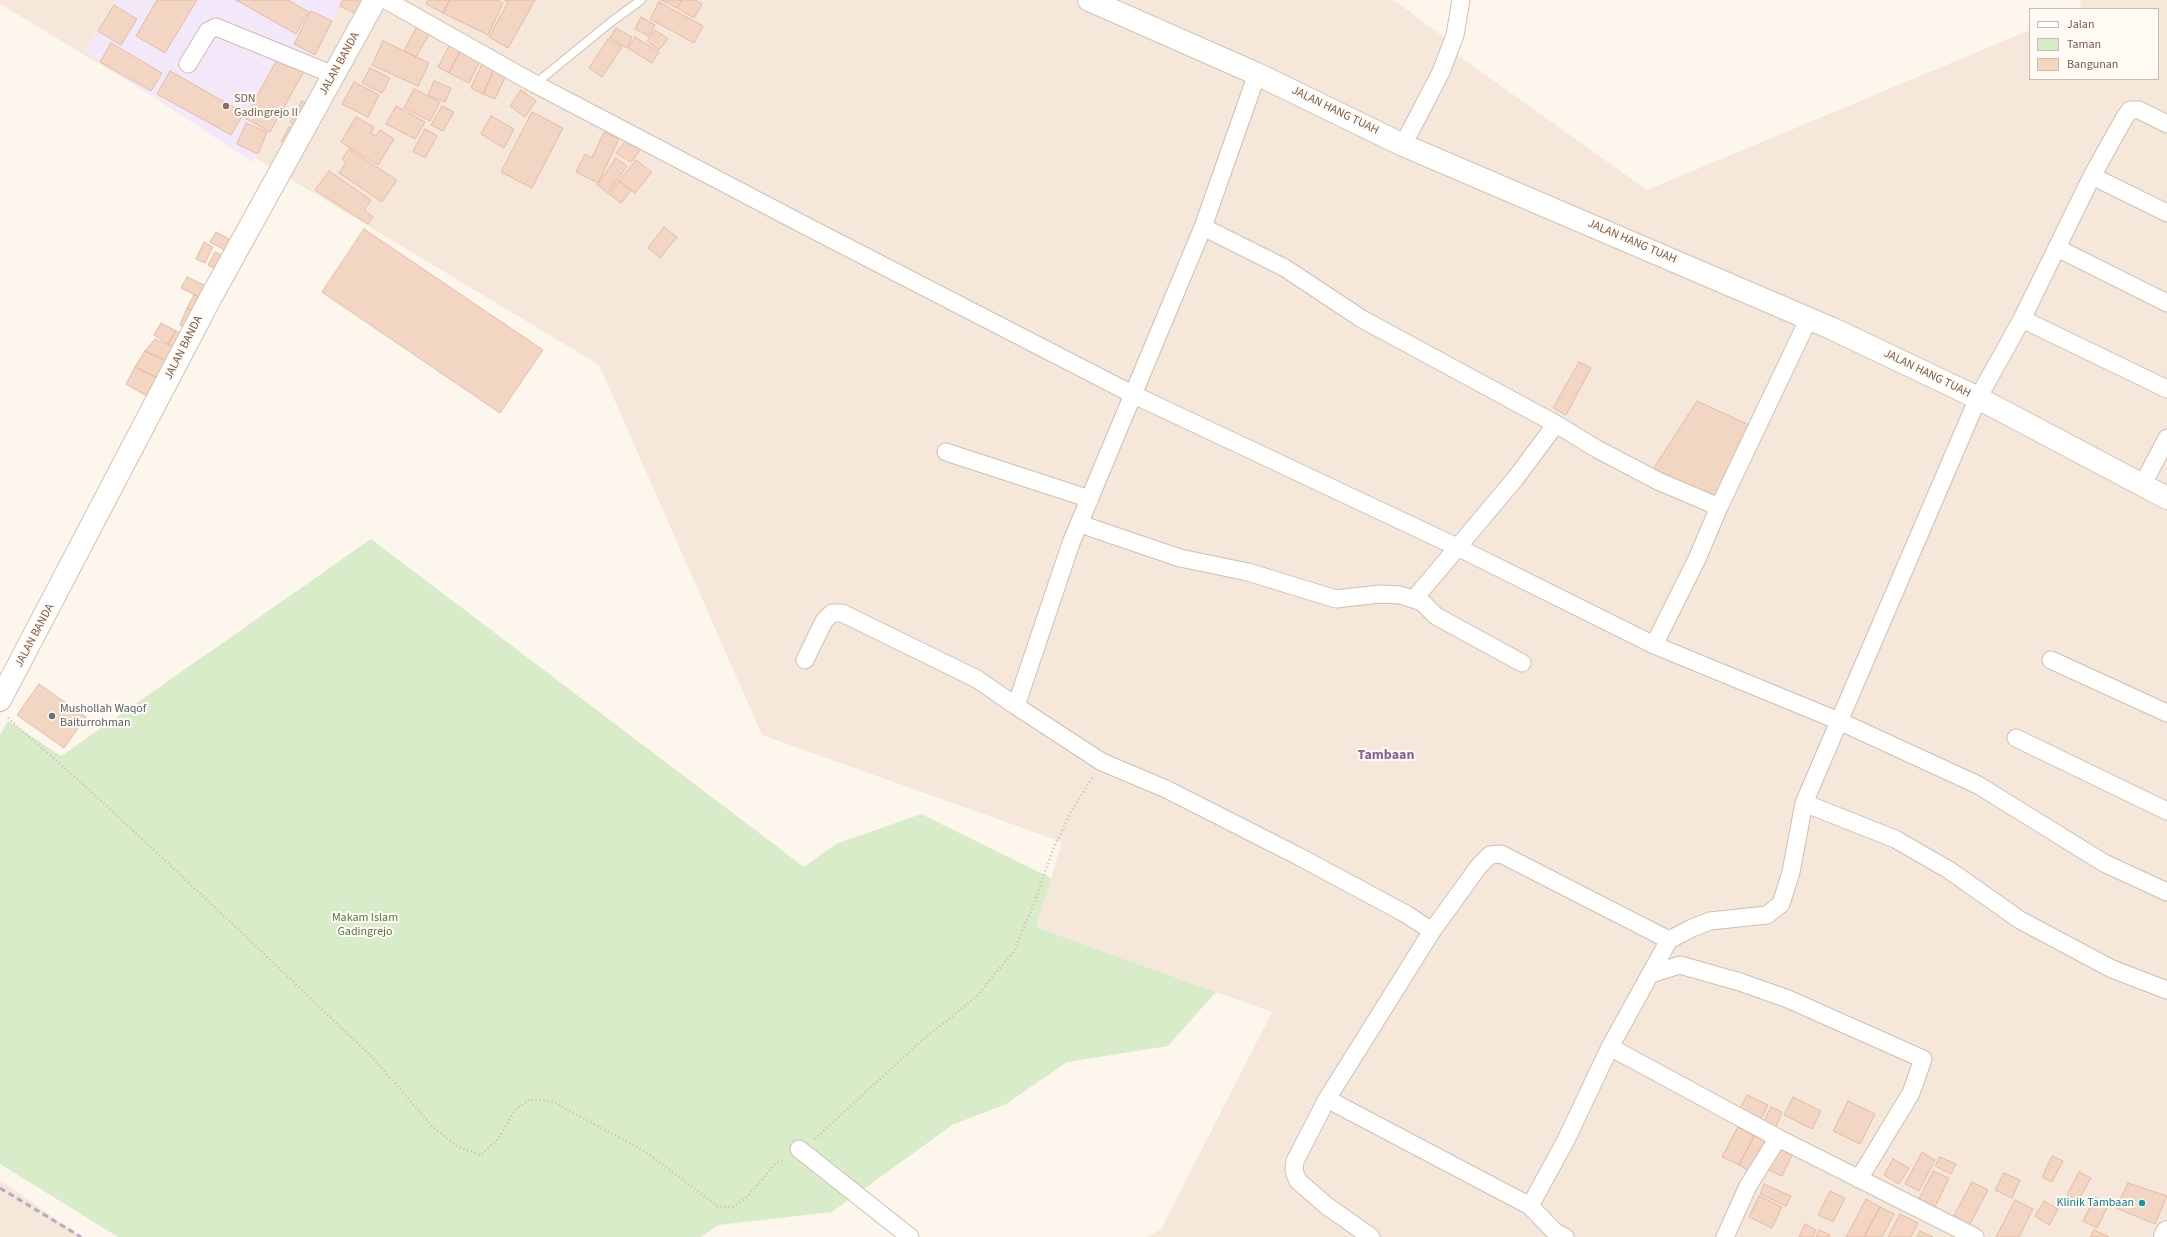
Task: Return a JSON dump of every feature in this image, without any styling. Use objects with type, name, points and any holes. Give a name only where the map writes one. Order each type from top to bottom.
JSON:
[{"type":"street","name":"JALAN BANDA","points":[[3,708],[210,300],[376,0]]},
{"type":"street","points":[[386,0],[535,84],[1132,394],[1457,547],[1654,645],[1839,721],[1978,785],[2104,864],[2167,892]]},
{"type":"street","name":"JALAN HANG TUAH","points":[[1089,0],[1257,74],[1403,145],[1809,318],[1978,398],[2167,498]]},
{"type":"street","points":[[1403,145],[1441,72],[1455,35],[1461,0]]},
{"type":"street","points":[[188,64],[208,31],[216,27],[334,75]]},
{"type":"street","points":[[1016,706],[1071,543],[1203,227],[1257,74]]},
{"type":"street","points":[[1530,1206],[1566,1140],[1610,1046],[1669,940],[1692,928],[1710,921],[1767,915],[1781,904],[1791,872],[1804,803],[1978,398],[2022,319],[2092,176],[2130,110],[2139,110],[2167,124]]},
{"type":"street","points":[[2092,176],[2167,213]]},
{"type":"street","points":[[1203,227],[1285,268],[1362,319],[1658,481],[1719,507]]},
{"type":"street","points":[[2057,248],[2167,303]]},
{"type":"street","points":[[1654,645],[1697,559],[1719,507],[1809,318]]},
{"type":"street","points":[[2022,319],[2167,388]]},
{"type":"street","points":[[1414,599],[1515,479],[1556,424]]},
{"type":"street","points":[[2142,484],[2167,438]]},
{"type":"street","points":[[946,452],[1090,499]]},
{"type":"street","points":[[1080,524],[1180,558],[1248,572],[1336,599],[1380,594],[1400,595],[1414,599],[1427,606],[1436,616],[1522,663]]},
{"type":"street","points":[[805,660],[824,621],[832,614],[842,614],[977,679],[1102,762],[1166,789],[1291,852],[1406,914],[1432,931]]},
{"type":"street","points":[[2051,660],[2167,714]]},
{"type":"street","points":[[2016,738],[2167,811]]},
{"type":"street","points":[[1804,803],[1894,839],[1949,870],[2026,924],[2112,969],[2167,990]]},
{"type":"street","points":[[1371,1237],[1327,1206],[1295,1177],[1295,1161],[1327,1099],[1432,931],[1479,866],[1490,856],[1501,854],[1669,940]]},
{"type":"street","points":[[1651,974],[1680,965],[1740,982],[1788,999],[1923,1059],[1911,1093],[1859,1179]]},
{"type":"street","points":[[1610,1046],[1778,1138],[1975,1237]]},
{"type":"street","points":[[1327,1099],[1530,1206],[1555,1232],[1565,1237]]},
{"type":"street","points":[[1725,1237],[1748,1186],[1778,1138]]},
{"type":"street","points":[[799,1149],[910,1237]]},
{"type":"street","points":[[2165,1237],[2167,1232]]},
{"type":"lane","points":[[535,84],[611,22],[641,0]]},
{"type":"path","points":[[3,708],[373,1058],[433,1127],[458,1147],[482,1155],[498,1139],[515,1110],[530,1099],[554,1102],[647,1153],[717,1206],[733,1207],[747,1197],[776,1163],[821,1136],[920,1042],[976,996],[1014,951],[1035,901],[1054,848],[1072,810],[1102,762]]},
{"type":"shaded area","points":[[0,0],[1394,0],[1445,38],[1459,56],[1647,190],[2029,30],[2029,80],[2159,80],[2159,8],[2081,8],[2080,0],[2167,0],[2167,1237],[1147,1237],[1161,1229],[1272,1012],[1036,927],[1062,842],[762,735],[599,365],[0,4]]},
{"type":"shaded area","name":"SDN Gadingrejo II","points":[[117,0],[340,0],[335,19],[252,162],[84,51]]},
{"type":"shaded area","points":[[0,1180],[82,1237],[0,1237]]},
{"type":"green space","name":"Makam Islam Gadingrejo","points":[[371,539],[804,867],[836,844],[921,814],[1051,878],[1036,927],[1216,992],[1168,1046],[1067,1062],[1006,1104],[952,1125],[832,1212],[718,1225],[701,1237],[118,1237],[0,1164],[0,735],[8,721],[61,756]]},
{"type":"building","points":[[157,0],[197,0],[165,53],[136,36]]},
{"type":"building","points":[[236,0],[288,0],[309,12],[296,34]]},
{"type":"building","points":[[343,0],[357,0],[369,6],[363,17],[340,6]]},
{"type":"building","points":[[428,0],[450,0],[443,13],[426,4]]},
{"type":"building","points":[[450,0],[497,0],[503,3],[488,35],[443,13]]},
{"type":"building","points":[[504,0],[535,0],[508,48],[489,37],[508,2]]},
{"type":"building","points":[[661,0],[682,0],[677,8]]},
{"type":"building","points":[[682,0],[695,0],[702,4],[694,18],[677,8]]},
{"type":"building","points":[[659,2],[703,26],[694,43],[650,19]]},
{"type":"building","points":[[114,5],[137,19],[121,45],[98,31]]},
{"type":"building","points":[[311,11],[332,21],[315,55],[294,44]]},
{"type":"building","points":[[641,17],[655,25],[649,36],[635,29]]},
{"type":"building","points":[[418,24],[431,31],[416,57],[404,51]]},
{"type":"building","points":[[616,28],[632,37],[627,48],[610,38]]},
{"type":"building","points":[[655,30],[668,39],[659,50],[647,41]]},
{"type":"building","points":[[635,37],[659,52],[652,63],[628,48]]},
{"type":"building","points":[[608,39],[622,47],[602,77],[589,68]]},
{"type":"building","points":[[383,41],[429,63],[418,86],[372,65]]},
{"type":"building","points":[[451,42],[462,47],[449,73],[438,67]]},
{"type":"building","points":[[111,43],[162,73],[151,91],[100,62]]},
{"type":"building","points":[[462,47],[482,57],[469,83],[449,73]]},
{"type":"building","points":[[280,54],[306,68],[270,132],[245,118]]},
{"type":"building","points":[[483,62],[495,67],[483,94],[471,88]]},
{"type":"building","points":[[495,67],[507,73],[495,99],[483,94]]},
{"type":"building","points":[[370,68],[390,78],[382,93],[362,83]]},
{"type":"building","points":[[170,71],[244,113],[231,135],[157,94]]},
{"type":"building","points":[[434,81],[451,88],[445,102],[428,95]]},
{"type":"building","points":[[354,82],[379,95],[368,117],[342,104]]},
{"type":"building","points":[[414,89],[440,102],[430,121],[404,108]]},
{"type":"building","points":[[521,90],[536,101],[525,117],[510,106]]},
{"type":"building","points":[[302,101],[314,108],[299,127],[290,122]]},
{"type":"building","points":[[396,106],[425,122],[415,139],[386,124]]},
{"type":"building","points":[[442,106],[454,112],[443,131],[431,125]]},
{"type":"building","points":[[532,112],[563,128],[532,188],[501,172]]},
{"type":"building","points":[[491,116],[514,129],[504,148],[481,134]]},
{"type":"building","points":[[356,117],[374,127],[371,133],[376,136],[380,130],[394,139],[378,165],[341,142]]},
{"type":"building","points":[[246,123],[267,132],[258,154],[237,144]]},
{"type":"building","points":[[289,127],[297,131],[289,146],[281,142]]},
{"type":"building","points":[[425,129],[437,136],[425,158],[413,151]]},
{"type":"building","points":[[604,132],[619,139],[598,183],[576,172],[585,154],[592,158]]},
{"type":"building","points":[[630,135],[645,144],[631,162],[616,153]]},
{"type":"building","points":[[349,149],[397,180],[382,202],[339,173],[346,162],[342,159]]},
{"type":"building","points":[[616,158],[627,166],[608,193],[597,185]]},
{"type":"building","points":[[636,160],[652,172],[635,193],[619,181]]},
{"type":"building","points":[[329,171],[371,200],[364,210],[373,217],[368,224],[315,190]]},
{"type":"building","points":[[619,181],[631,190],[621,203],[609,194]]},
{"type":"building","points":[[664,227],[677,237],[660,258],[648,248]]},
{"type":"building","points":[[364,229],[543,350],[500,413],[322,292]]},
{"type":"building","points":[[216,232],[235,242],[230,253],[210,242]]},
{"type":"building","points":[[204,242],[213,247],[205,263],[196,259]]},
{"type":"building","points":[[215,252],[228,258],[221,272],[208,265]]},
{"type":"building","points":[[187,277],[212,289],[207,301],[181,288]]},
{"type":"building","points":[[194,295],[207,301],[200,314],[187,308]]},
{"type":"building","points":[[187,308],[200,314],[192,331],[180,325]]},
{"type":"building","points":[[161,323],[176,331],[168,344],[154,335]]},
{"type":"building","points":[[176,331],[187,337],[180,350],[168,344]]},
{"type":"building","points":[[155,339],[179,350],[172,364],[145,351]]},
{"type":"building","points":[[145,351],[172,364],[164,381],[135,367]]},
{"type":"building","points":[[1579,362],[1591,368],[1566,415],[1553,408]]},
{"type":"building","points":[[135,367],[164,381],[154,400],[126,384]]},
{"type":"building","points":[[1697,401],[1751,426],[1718,501],[1652,471]]},
{"type":"building","name":"Mushollah Waqof Baiturrohman","points":[[39,684],[86,717],[64,748],[17,715]]},
{"type":"building","points":[[1747,1095],[1768,1105],[1761,1119],[1740,1109]]},
{"type":"building","points":[[1793,1097],[1821,1111],[1812,1129],[1784,1115]]},
{"type":"building","points":[[1848,1101],[1875,1114],[1860,1144],[1833,1131]]},
{"type":"building","points":[[1771,1107],[1782,1112],[1774,1131],[1762,1125]]},
{"type":"building","points":[[1738,1127],[1754,1136],[1739,1165],[1722,1157]]},
{"type":"building","points":[[1754,1136],[1769,1143],[1753,1173],[1739,1165]]},
{"type":"building","points":[[1779,1149],[1792,1155],[1782,1176],[1769,1170]]},
{"type":"building","points":[[1922,1152],[1935,1160],[1919,1191],[1905,1184]]},
{"type":"building","points":[[2052,1156],[2063,1161],[2052,1182],[2042,1177]]},
{"type":"building","points":[[1940,1157],[1956,1164],[1951,1174],[1935,1166]]},
{"type":"building","points":[[1893,1159],[1909,1168],[1899,1184],[1884,1175]]},
{"type":"building","points":[[1933,1171],[1949,1178],[1935,1207],[1919,1199]]},
{"type":"building","points":[[2079,1172],[2091,1178],[2078,1201],[2067,1195]]},
{"type":"building","points":[[2004,1173],[2020,1180],[2012,1198],[1995,1190]]},
{"type":"building","points":[[1972,1182],[1988,1190],[1969,1226],[1953,1217]]},
{"type":"building","name":"Klinik Tambaan","points":[[2128,1183],[2167,1196],[2155,1224],[2116,1208]]},
{"type":"building","points":[[1764,1184],[1791,1196],[1786,1206],[1760,1194]]},
{"type":"building","points":[[1830,1191],[1845,1198],[1833,1222],[1818,1215]]},
{"type":"building","points":[[1759,1196],[1782,1207],[1772,1228],[1749,1217]]},
{"type":"building","points":[[2095,1197],[2109,1204],[2097,1228],[2083,1221]]},
{"type":"building","points":[[1866,1199],[1880,1207],[1864,1237],[1846,1237]]},
{"type":"building","points":[[2015,1200],[2033,1209],[2019,1237],[1996,1237]]},
{"type":"building","points":[[2044,1201],[2058,1209],[2049,1225],[2035,1216]]},
{"type":"building","points":[[1880,1207],[1894,1214],[1882,1237],[1864,1237]]},
{"type":"building","points":[[1900,1214],[1918,1223],[1911,1237],[1888,1237]]},
{"type":"building","points":[[1805,1224],[1816,1230],[1813,1237],[1799,1237]]},
{"type":"building","points":[[1819,1230],[1830,1235],[1829,1237],[1816,1237]]},
{"type":"building","points":[[2094,1230],[2109,1237],[2090,1237]]},
{"type":"building","points":[[1920,1231],[1933,1237],[1917,1237]]},
{"type":"railway","points":[[0,1188],[81,1237]]},
{"type":"place","name":"SDN Gadingrejo II","points":[[226,106]]},
{"type":"place","name":"Mushollah Waqof Baiturrohman","points":[[52,716]]},
{"type":"place","name":"Klinik Tambaan","points":[[2142,1203]]},
{"type":"district","name":"Tambaan","points":[[1386,756]]}]
